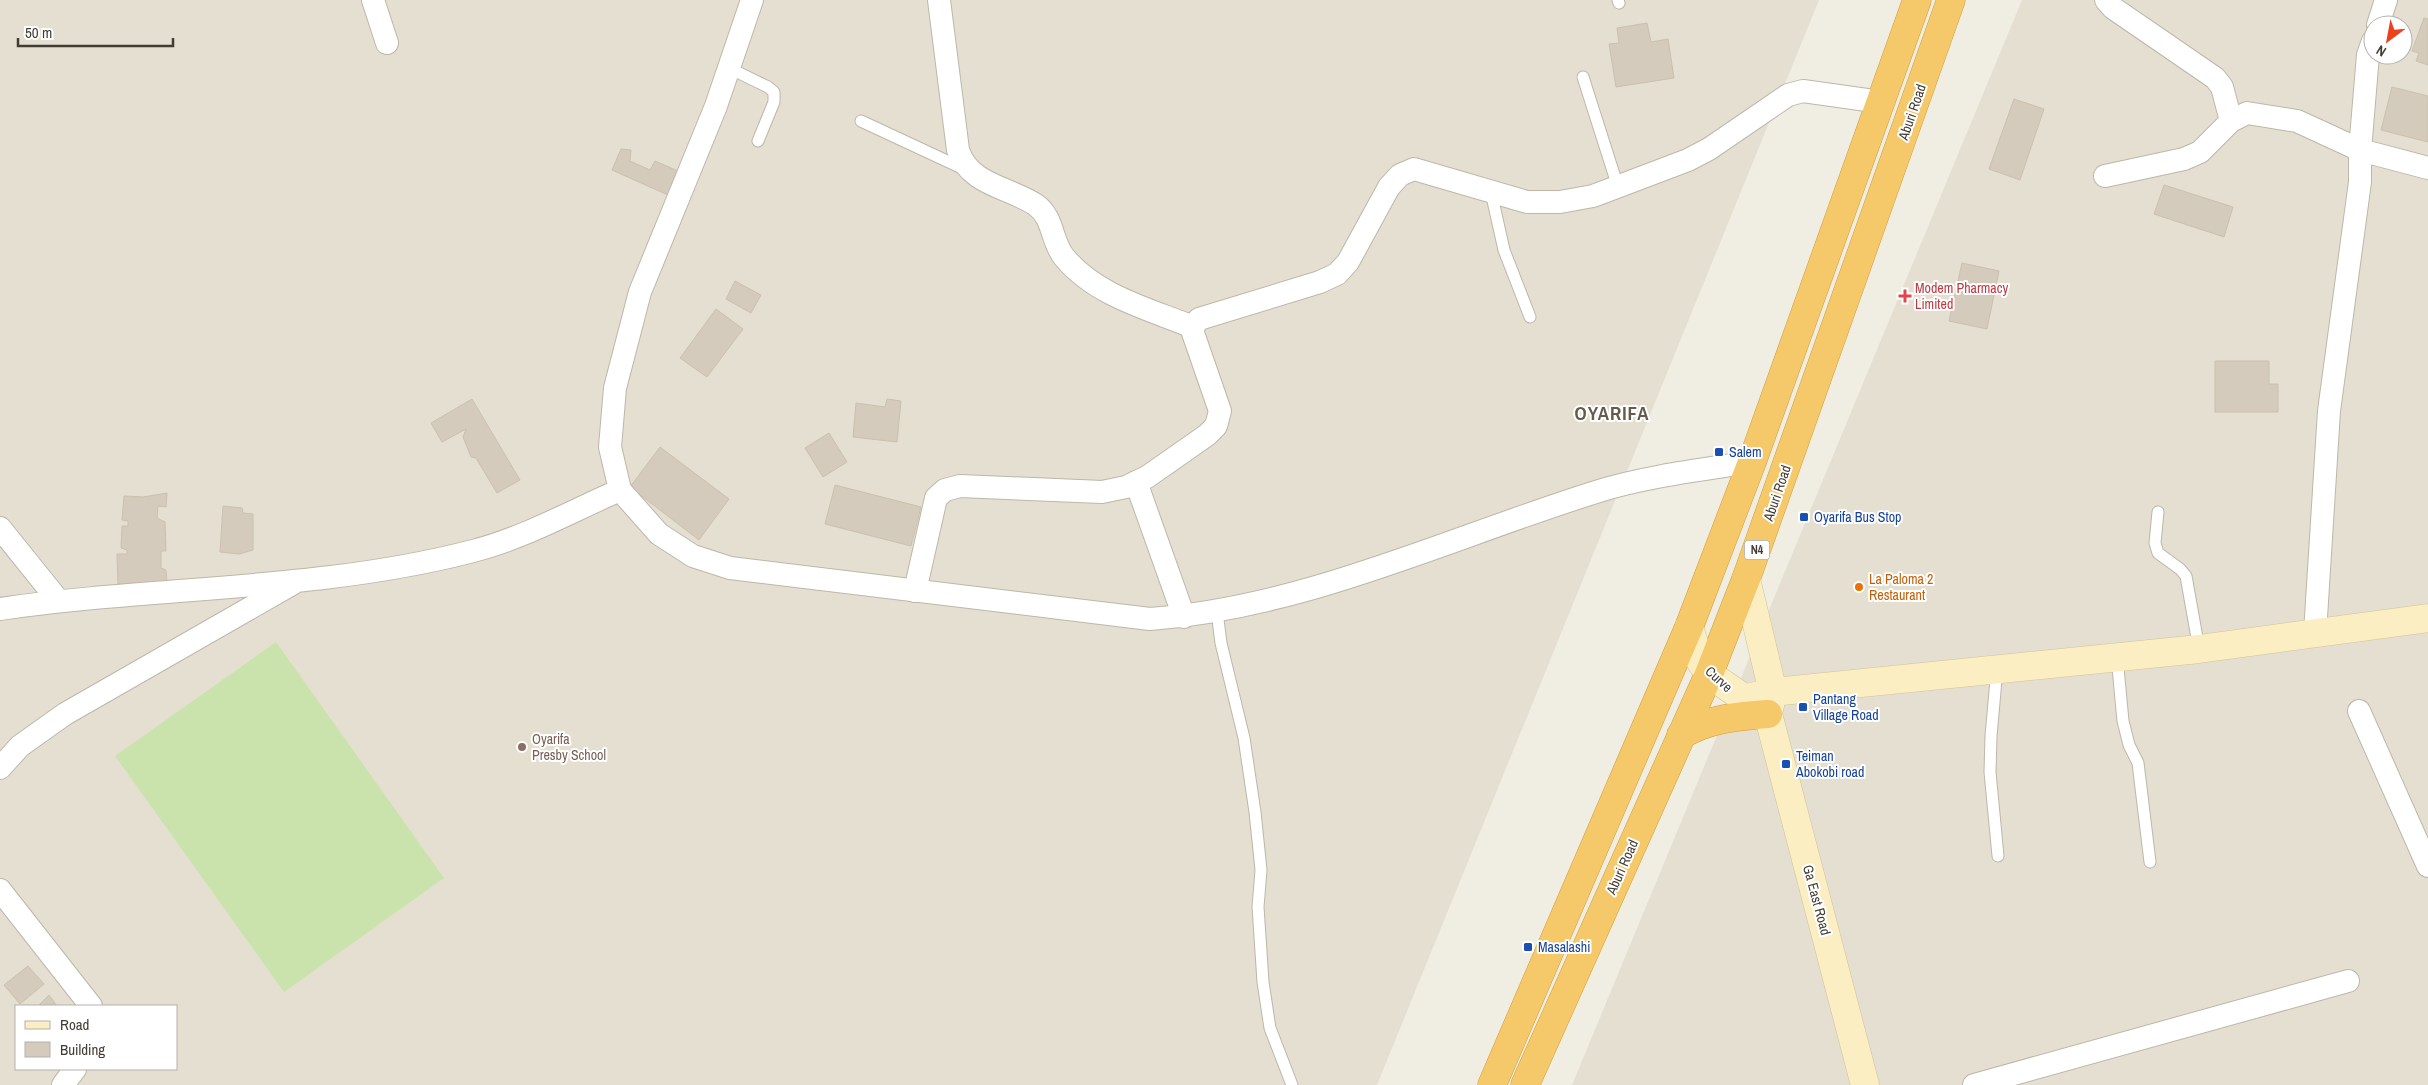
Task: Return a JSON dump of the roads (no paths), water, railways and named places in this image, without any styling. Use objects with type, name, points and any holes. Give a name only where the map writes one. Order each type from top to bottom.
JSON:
[{"type":"highway","points":[[1492,1085],[1689,627],[1752,462],[1917,0]]},
{"type":"highway","name":"Aburi Road","points":[[1525,1085],[1709,674],[1746,579],[1951,0]]},
{"type":"highway","points":[[1681,735],[1695,727],[1711,722],[1744,716],[1771,703]]},
{"type":"street","points":[[373,0],[387,43]]},
{"type":"street","points":[[752,0],[716,106],[640,292],[615,388],[610,447],[620,490],[660,534],[693,556],[730,568],[915,591],[1150,619],[1184,617],[1217,612],[1319,588],[1601,490],[1752,462]]},
{"type":"street","points":[[939,0],[958,150],[962,162],[970,172],[1035,205],[1047,216],[1063,256],[1088,280],[1113,295],[1193,327]]},
{"type":"street","points":[[2106,0],[2113,8],[2215,78],[2222,87],[2231,121]]},
{"type":"street","points":[[2381,15],[2386,0]]},
{"type":"street","points":[[2315,633],[2329,411],[2360,182],[2360,150],[2367,65]]},
{"type":"street","points":[[915,591],[936,498],[945,490],[960,486],[1102,492],[1126,487],[1208,435],[1219,420],[1220,411],[1192,333],[1193,327],[1199,319],[1320,282],[1337,274],[1348,262],[1389,186],[1400,175],[1414,169],[1527,202],[1560,202],[1593,196],[1688,160],[1709,149],[1788,95],[1803,92],[1881,102]]},
{"type":"street","points":[[2105,176],[2184,159],[2200,152],[2231,121],[2248,113],[2297,121],[2360,150],[2428,168]]},
{"type":"street","points":[[1136,482],[1184,617]]},
{"type":"street","points":[[0,609],[58,600],[299,580],[428,562],[475,550],[541,526],[620,490]]},
{"type":"street","points":[[0,528],[58,600]]},
{"type":"street","name":"Ga East Road","points":[[1746,579],[1771,703],[1865,1085]]},
{"type":"street","points":[[0,768],[20,746],[65,714],[299,580]]},
{"type":"street","points":[[1771,703],[1997,669],[2199,650],[2428,618]]},
{"type":"street","name":"Curve","points":[[1689,627],[1699,659],[1709,674],[1743,700],[1771,703]]},
{"type":"street","points":[[2359,711],[2421,832],[2428,866]]},
{"type":"street","points":[[0,890],[90,1005]]},
{"type":"street","points":[[1974,1085],[2348,981]]},
{"type":"street","points":[[63,1085],[74,1070]]},
{"type":"lane","points":[[729,68],[768,87],[774,92],[774,102],[758,141]]},
{"type":"lane","points":[[1583,77],[1618,186]]},
{"type":"lane","points":[[861,121],[970,172]]},
{"type":"lane","points":[[1491,192],[1504,250],[1530,317]]},
{"type":"lane","points":[[2158,512],[2155,543],[2158,553],[2180,569],[2186,576],[2199,650]]},
{"type":"lane","points":[[1217,612],[1220,643],[1244,738],[1255,812],[1261,870],[1258,907],[1263,982],[1270,1028],[1292,1085]]},
{"type":"lane","points":[[2117,657],[2122,721],[2129,745],[2138,763],[2150,862]]},
{"type":"lane","points":[[1997,669],[1990,772],[1998,856]]},
{"type":"place","name":"Modem Pharmacy Limited","points":[[1905,296]]},
{"type":"place","name":"Salem","points":[[1719,452]]},
{"type":"place","name":"Oyarifa Bus Stop","points":[[1804,517]]},
{"type":"place","name":"La Paloma 2 Restaurant","points":[[1859,587]]},
{"type":"place","name":"Pantang Village Road","points":[[1803,707]]},
{"type":"place","name":"Oyarifa Presby School","points":[[522,747]]},
{"type":"place","name":"Teiman Abokobi road","points":[[1786,764]]},
{"type":"place","name":"Masalashi","points":[[1528,947]]},
{"type":"district","name":"OYARIFA","points":[[1612,413]]}]
